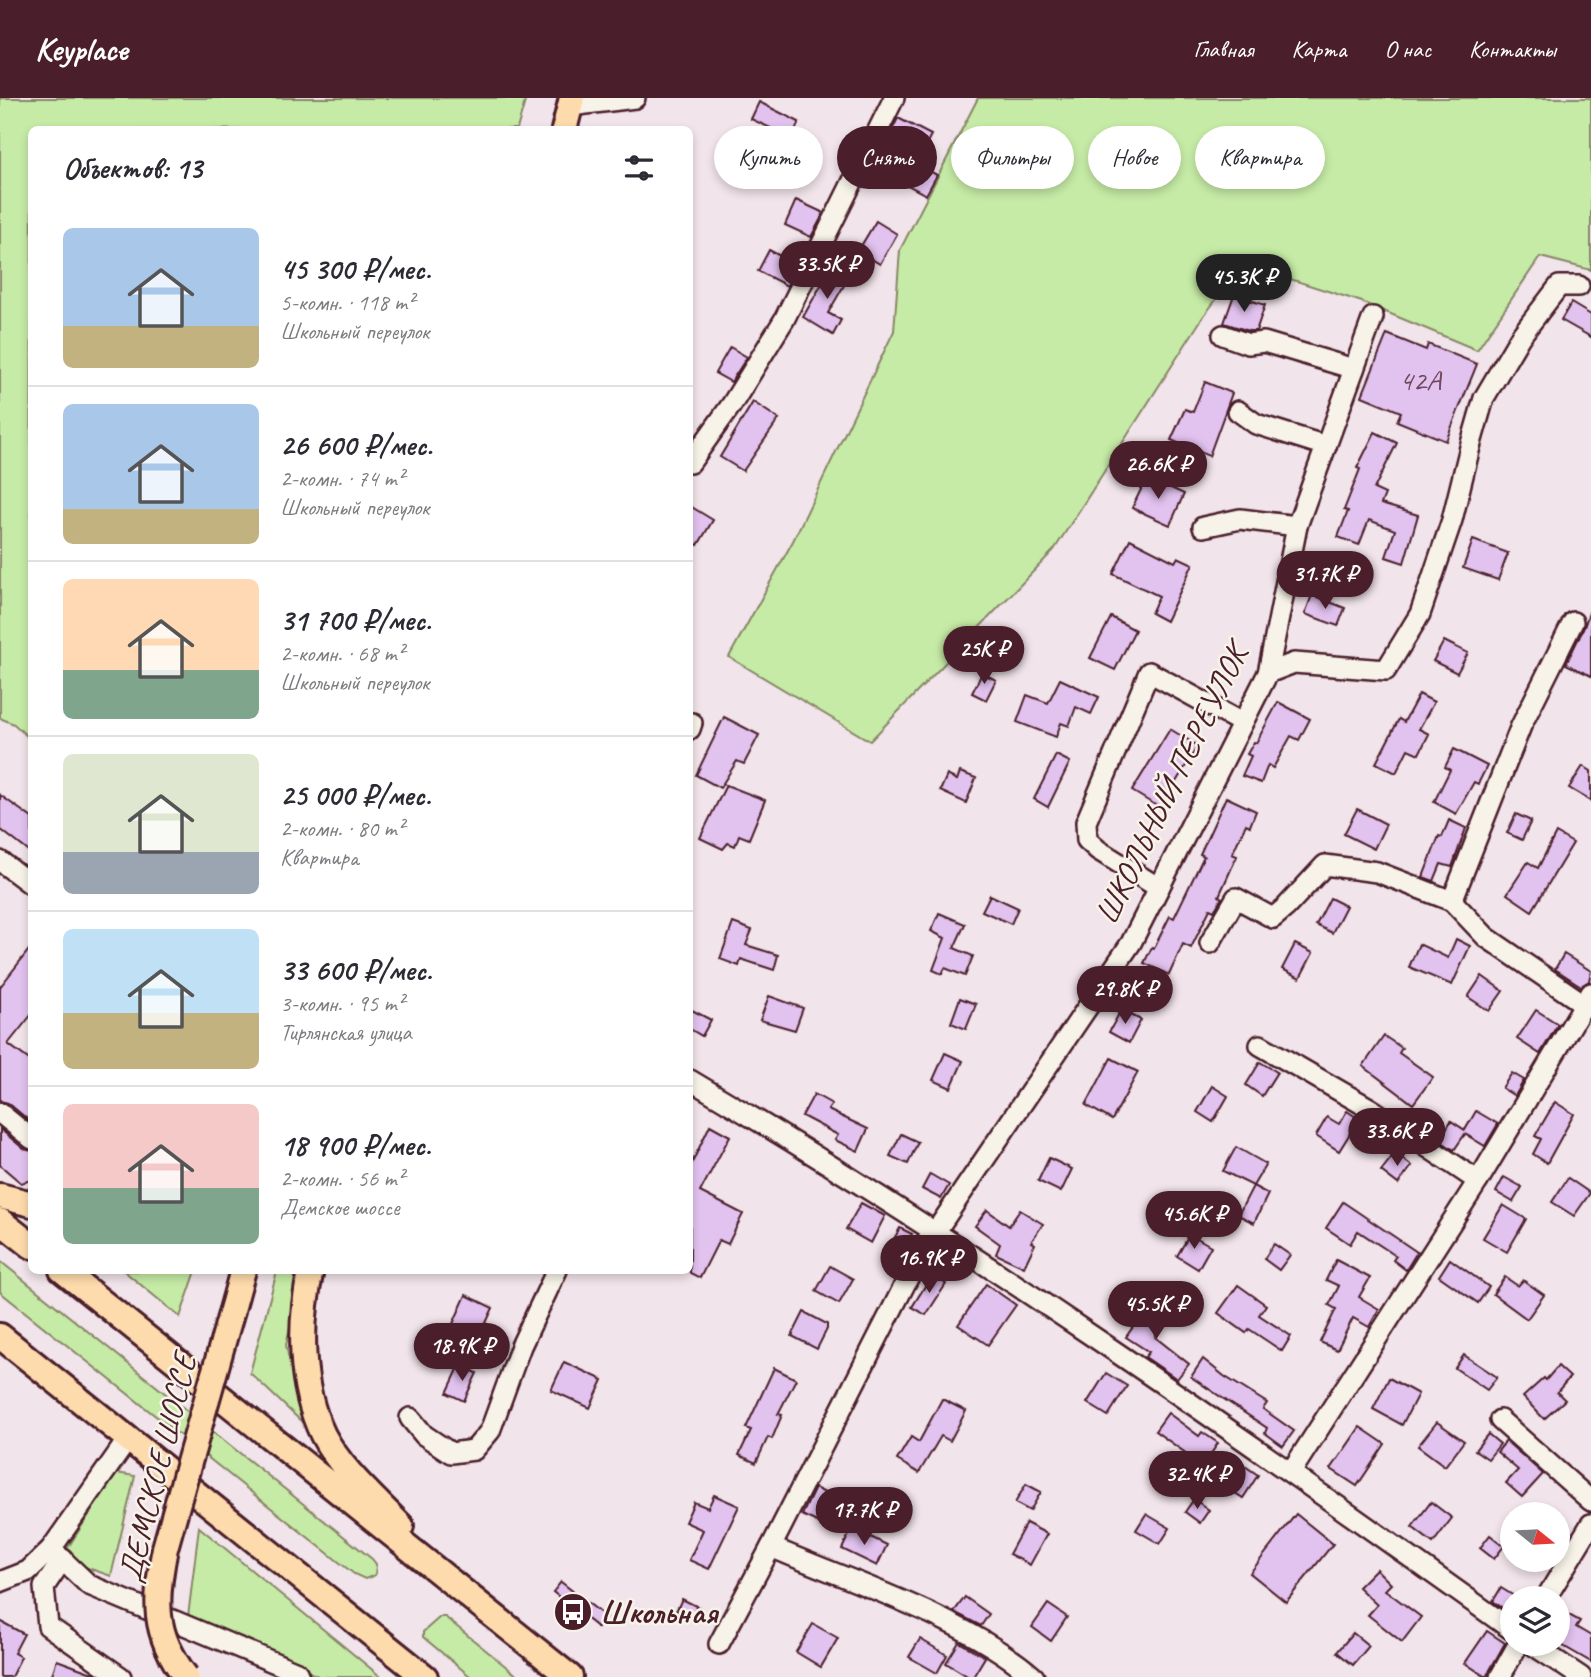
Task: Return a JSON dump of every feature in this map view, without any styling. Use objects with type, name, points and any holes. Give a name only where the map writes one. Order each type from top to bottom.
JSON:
[{"type":"main road","points":[[0,1196],[28,1203]]},
{"type":"main road","points":[[0,1221],[28,1243]]},
{"type":"main road","points":[[67,1274],[570,1677]]},
{"type":"main road","name":"ДЕМСКОЕ ШОССЕ","points":[[186,1677],[166,1646],[159,1622],[159,1580],[165,1548],[242,1274]]},
{"type":"main road","points":[[310,1274],[304,1312],[305,1363],[309,1393],[324,1437],[365,1489],[475,1601]]},
{"type":"main road","points":[[0,1336],[425,1677]]},
{"type":"main road","points":[[337,1606],[396,1663],[405,1677]]},
{"type":"street","points":[[568,111],[635,98]]},
{"type":"street","points":[[693,459],[732,404],[784,320],[894,98]]},
{"type":"street","points":[[1268,673],[1294,663],[1386,670],[1420,614],[1452,520],[1485,398],[1520,337],[1559,286],[1578,286]]},
{"type":"street","name":"ШКОЛЬНЫЙ ПЕРЕУЛОК","points":[[719,1644],[929,1237],[936,1231],[1131,943],[1268,673],[1297,526],[1373,317]]},
{"type":"street","points":[[1223,335],[1248,344],[1264,342],[1354,369]]},
{"type":"street","points":[[1238,411],[1256,424],[1326,446]]},
{"type":"street","points":[[1203,527],[1240,519],[1297,526]]},
{"type":"street","points":[[1452,901],[1521,726],[1573,622]]},
{"type":"street","points":[[1158,888],[1097,850],[1087,840],[1086,822],[1149,673],[1242,723]]},
{"type":"street","points":[[0,861],[28,882]]},
{"type":"street","points":[[1210,943],[1236,898],[1273,918],[1325,865],[1377,872],[1452,901],[1486,937],[1588,998],[1478,1181],[1290,1472]]},
{"type":"street","points":[[1260,1045],[1371,1110],[1478,1181]]},
{"type":"street","points":[[693,1082],[936,1231],[1290,1472],[1500,1621]]},
{"type":"street","points":[[0,1114],[28,1136]]},
{"type":"street","points":[[410,1418],[424,1435],[451,1453],[474,1450],[490,1431],[521,1346],[555,1274]]},
{"type":"street","points":[[1500,1420],[1591,1501]]},
{"type":"street","points":[[121,1677],[48,1626],[44,1587],[57,1554],[128,1439]]},
{"type":"street","points":[[1553,1586],[1591,1524]]},
{"type":"street","points":[[771,1547],[930,1613],[1015,1661],[1034,1677]]},
{"type":"street","points":[[0,1582],[28,1571],[57,1554]]},
{"type":"street","points":[[57,1554],[89,1585],[297,1672],[299,1677]]},
{"type":"street","points":[[1500,1677],[1512,1656]]},
{"type":"street","points":[[1550,1656],[1581,1677]]},
{"type":"green space","points":[[0,98],[526,98],[518,126],[28,126],[28,737],[14,724],[0,718]]},
{"type":"green space","points":[[978,98],[1591,98],[1591,270],[1540,257],[1477,350],[1362,302],[1243,264],[1203,317],[1054,550],[870,741],[729,657],[793,541],[894,331],[900,250],[931,189],[937,189],[937,178],[951,151],[951,189],[1074,189],[1074,126],[964,126]]},
{"type":"green space","points":[[0,1261],[372,1559],[376,1564],[375,1575],[365,1579],[354,1574],[0,1292]]},
{"type":"green space","points":[[128,1274],[195,1274],[180,1317]]},
{"type":"green space","points":[[276,1274],[301,1274],[286,1345],[302,1422],[250,1373]]},
{"type":"green space","points":[[116,1473],[135,1476],[111,1576],[82,1566],[67,1549]]},
{"type":"green space","points":[[199,1527],[381,1677],[320,1677],[188,1617]]},
{"type":"green space","points":[[440,1617],[445,1617],[519,1677],[471,1677],[423,1637],[423,1632]]},
{"type":"building","points":[[759,102],[799,122],[797,126],[766,126],[751,119]]},
{"type":"building","points":[[898,118],[914,126],[894,126]]},
{"type":"building","points":[[915,189],[929,189],[926,195]]},
{"type":"building","points":[[796,200],[824,213],[811,237],[785,225]]},
{"type":"building","points":[[876,221],[897,234],[880,264],[858,251]]},
{"type":"building","points":[[769,250],[797,265],[787,286],[758,271]]},
{"type":"building","points":[[832,266],[850,275],[828,313],[841,320],[833,335],[803,317]]},
{"type":"building","points":[[1234,295],[1265,305],[1256,331],[1224,323]]},
{"type":"building","points":[[1571,303],[1591,315],[1591,337],[1561,320]]},
{"type":"building","points":[[1387,334],[1426,350],[1428,344],[1477,364],[1446,441],[1397,421],[1401,412],[1362,396]]},
{"type":"building","points":[[730,347],[747,357],[731,382],[715,373]]},
{"type":"building","points":[[1205,382],[1232,393],[1209,456],[1171,440],[1185,409],[1193,412]]},
{"type":"building","points":[[753,402],[779,419],[743,471],[720,457]]},
{"type":"building","points":[[1375,432],[1397,443],[1374,489],[1385,494],[1381,504],[1418,515],[1404,563],[1386,557],[1395,530],[1369,520],[1359,545],[1338,537],[1348,511],[1344,510],[1360,469],[1357,468]]},
{"type":"building","points":[[1147,477],[1184,494],[1170,525],[1132,508]]},
{"type":"building","points":[[693,508],[713,520],[698,545],[693,542]]},
{"type":"building","points":[[1130,539],[1175,562],[1178,557],[1193,564],[1166,621],[1151,613],[1159,596],[1113,574]]},
{"type":"building","points":[[1473,540],[1508,553],[1498,580],[1463,568]]},
{"type":"building","points":[[1312,595],[1345,608],[1338,626],[1305,614]]},
{"type":"building","points":[[1591,607],[1591,676],[1566,664]]},
{"type":"building","points":[[1111,617],[1135,630],[1115,670],[1090,658]]},
{"type":"building","points":[[1444,641],[1468,653],[1457,673],[1433,661]]},
{"type":"building","points":[[982,673],[996,680],[986,700],[972,693]]},
{"type":"building","points":[[1060,679],[1099,697],[1091,714],[1076,707],[1069,726],[1061,723],[1056,737],[1017,722],[1027,695],[1048,703]]},
{"type":"building","points":[[1419,694],[1434,702],[1419,729],[1429,734],[1419,754],[1408,749],[1396,773],[1376,763],[1399,719],[1404,722]]},
{"type":"building","points":[[1278,702],[1310,719],[1299,740],[1291,736],[1273,768],[1268,765],[1261,783],[1242,776],[1251,756],[1247,754]]},
{"type":"building","points":[[724,717],[759,735],[744,764],[737,761],[720,788],[696,775]]},
{"type":"building","points":[[1170,729],[1198,746],[1160,808],[1132,791]]},
{"type":"building","points":[[1454,749],[1487,766],[1478,784],[1474,782],[1456,814],[1434,802],[1450,770],[1445,767]]},
{"type":"building","points":[[1056,755],[1070,762],[1048,807],[1034,799]]},
{"type":"building","points":[[1583,766],[1591,771],[1591,801],[1569,788]]},
{"type":"building","points":[[960,772],[976,778],[966,803],[940,791],[947,775],[957,780]]},
{"type":"building","points":[[726,785],[765,800],[749,839],[739,835],[735,846],[728,843],[723,849],[700,838]]},
{"type":"building","points":[[0,795],[28,815],[28,851],[0,829]]},
{"type":"building","points":[[1226,797],[1256,811],[1250,826],[1246,824],[1232,854],[1237,856],[1219,896],[1222,898],[1214,911],[1210,909],[1191,948],[1183,944],[1169,975],[1144,963],[1170,916],[1174,918],[1204,856],[1200,854]]},
{"type":"building","points":[[1357,809],[1386,824],[1374,849],[1344,834]]},
{"type":"building","points":[[1516,814],[1531,821],[1522,840],[1507,833]]},
{"type":"building","points":[[1449,820],[1466,828],[1452,867],[1441,864],[1434,881],[1423,877],[1439,836],[1442,837]]},
{"type":"building","points":[[1556,833],[1573,843],[1532,911],[1507,894],[1528,862],[1538,868]]},
{"type":"building","points":[[990,895],[1018,908],[1011,924],[982,911]]},
{"type":"building","points":[[1330,898],[1346,906],[1332,933],[1316,925]]},
{"type":"building","points":[[939,913],[965,924],[954,948],[973,956],[965,976],[945,968],[942,974],[933,970],[945,938],[931,931]]},
{"type":"building","points":[[733,923],[752,930],[746,945],[778,955],[774,970],[741,959],[739,966],[720,959]]},
{"type":"building","points":[[1456,939],[1470,946],[1452,985],[1409,967],[1419,944],[1448,958]]},
{"type":"building","points":[[1295,944],[1313,953],[1300,978],[1282,969]]},
{"type":"building","points":[[28,951],[28,1019],[8,1044],[28,1059],[28,1120],[8,1103],[0,1101],[0,987]]},
{"type":"building","points":[[1564,954],[1591,971],[1589,981],[1581,986],[1555,969]]},
{"type":"building","points":[[1482,976],[1503,991],[1489,1011],[1468,997]]},
{"type":"building","points":[[769,996],[803,1008],[795,1030],[760,1020]]},
{"type":"building","points":[[960,998],[976,1004],[966,1029],[951,1023]]},
{"type":"building","points":[[1121,1010],[1141,1020],[1129,1043],[1109,1032]]},
{"type":"building","points":[[1536,1010],[1558,1024],[1540,1054],[1517,1039]]},
{"type":"building","points":[[693,1011],[711,1020],[702,1036],[693,1031]]},
{"type":"building","points":[[1384,1036],[1402,1048],[1399,1053],[1433,1077],[1413,1104],[1363,1066]]},
{"type":"building","points":[[945,1053],[963,1061],[951,1088],[933,1080]]},
{"type":"building","points":[[1111,1058],[1138,1072],[1112,1120],[1086,1105]]},
{"type":"building","points":[[1260,1062],[1277,1072],[1262,1096],[1246,1085]]},
{"type":"building","points":[[1512,1073],[1524,1080],[1515,1096],[1502,1088]]},
{"type":"building","points":[[1212,1086],[1228,1096],[1213,1122],[1197,1112]]},
{"type":"building","points":[[814,1094],[832,1104],[828,1110],[868,1129],[858,1151],[835,1140],[838,1135],[802,1116]]},
{"type":"building","points":[[1555,1102],[1574,1114],[1547,1163],[1533,1154],[1541,1139],[1535,1136]]},
{"type":"building","points":[[1347,1111],[1359,1119],[1339,1151],[1316,1136],[1327,1117],[1339,1124]]},
{"type":"building","points":[[1476,1111],[1498,1124],[1485,1146],[1465,1134],[1454,1150],[1439,1140],[1451,1121],[1465,1130]]},
{"type":"building","points":[[710,1125],[730,1136],[700,1192],[743,1214],[728,1244],[719,1240],[700,1278],[692,1274],[693,1161]]},
{"type":"building","points":[[0,1129],[28,1150],[28,1181],[21,1183],[0,1165]]},
{"type":"building","points":[[901,1134],[918,1142],[908,1164],[890,1156]]},
{"type":"building","points":[[1236,1147],[1266,1164],[1253,1186],[1223,1171]]},
{"type":"building","points":[[1395,1153],[1412,1166],[1398,1184],[1381,1171]]},
{"type":"building","points":[[1049,1158],[1072,1169],[1061,1192],[1038,1181]]},
{"type":"building","points":[[930,1174],[949,1185],[941,1199],[922,1189]]},
{"type":"building","points":[[1504,1177],[1522,1187],[1513,1202],[1496,1192]]},
{"type":"building","points":[[1568,1178],[1590,1193],[1574,1216],[1552,1202]]},
{"type":"building","points":[[1253,1186],[1268,1194],[1254,1223],[1238,1215]]},
{"type":"building","points":[[1343,1202],[1417,1252],[1406,1270],[1393,1260],[1396,1256],[1358,1231],[1350,1244],[1326,1228]]},
{"type":"building","points":[[861,1203],[885,1216],[871,1243],[846,1229]]},
{"type":"building","points":[[1503,1205],[1526,1219],[1507,1252],[1483,1238]]},
{"type":"building","points":[[987,1210],[1009,1226],[1020,1210],[1043,1224],[1031,1242],[1035,1244],[1024,1267],[996,1254],[1000,1244],[975,1226]]},
{"type":"building","points":[[900,1228],[912,1234],[901,1255],[889,1248]]},
{"type":"building","points":[[1190,1234],[1211,1246],[1198,1269],[1177,1256]]},
{"type":"building","points":[[1274,1244],[1290,1255],[1279,1270],[1264,1259]]},
{"type":"building","points":[[1450,1259],[1489,1287],[1478,1303],[1439,1276]]},
{"type":"building","points":[[1336,1260],[1370,1278],[1359,1297],[1379,1309],[1369,1327],[1353,1318],[1337,1350],[1320,1342],[1336,1309],[1329,1305],[1339,1286],[1326,1280]]},
{"type":"building","points":[[830,1266],[853,1279],[839,1304],[816,1291]]},
{"type":"building","points":[[932,1275],[946,1284],[926,1315],[912,1307]]},
{"type":"building","points":[[1505,1277],[1518,1286],[1523,1280],[1544,1295],[1527,1319],[1493,1294]]},
{"type":"building","points":[[986,1284],[1016,1305],[988,1345],[958,1325]]},
{"type":"building","points":[[1238,1285],[1266,1305],[1259,1315],[1291,1336],[1282,1351],[1249,1329],[1246,1333],[1218,1313]]},
{"type":"building","points":[[466,1295],[493,1308],[479,1338],[452,1326]]},
{"type":"building","points":[[1161,1304],[1172,1311],[1155,1337],[1189,1364],[1177,1379],[1145,1357],[1149,1352],[1126,1337],[1135,1324],[1130,1321],[1139,1307],[1153,1316]]},
{"type":"building","points":[[804,1312],[827,1324],[817,1349],[792,1336]]},
{"type":"building","points":[[1464,1355],[1497,1377],[1487,1390],[1455,1368]]},
{"type":"building","points":[[1203,1359],[1224,1376],[1267,1403],[1263,1409],[1294,1431],[1283,1446],[1265,1433],[1267,1428],[1191,1377]]},
{"type":"building","points":[[564,1362],[603,1380],[590,1408],[551,1390]]},
{"type":"building","points":[[460,1365],[477,1373],[464,1401],[447,1393]]},
{"type":"building","points":[[1558,1366],[1570,1377],[1557,1392],[1565,1400],[1544,1419],[1523,1397],[1544,1378],[1546,1380]]},
{"type":"building","points":[[774,1368],[796,1379],[778,1414],[782,1415],[772,1439],[768,1437],[756,1463],[739,1455],[751,1430],[746,1428]]},
{"type":"building","points":[[1106,1373],[1127,1386],[1108,1416],[1087,1403]]},
{"type":"building","points":[[1389,1378],[1418,1394],[1402,1425],[1373,1409]]},
{"type":"building","points":[[942,1399],[966,1411],[950,1441],[941,1436],[919,1473],[897,1460],[911,1437],[919,1442]]},
{"type":"building","points":[[1168,1413],[1199,1436],[1202,1432],[1218,1443],[1201,1469],[1184,1458],[1187,1454],[1155,1431]]},
{"type":"building","points":[[1437,1422],[1464,1441],[1445,1466],[1418,1446]]},
{"type":"building","points":[[1360,1427],[1385,1444],[1357,1486],[1331,1469]]},
{"type":"building","points":[[1488,1434],[1500,1444],[1488,1459],[1475,1450]]},
{"type":"building","points":[[1506,1441],[1543,1474],[1522,1497],[1506,1483],[1518,1470],[1497,1452]]},
{"type":"building","points":[[1242,1464],[1258,1475],[1243,1498],[1226,1487]]},
{"type":"building","points":[[1026,1484],[1041,1492],[1030,1511],[1015,1503]]},
{"type":"building","points":[[815,1488],[837,1499],[823,1525],[802,1515]]},
{"type":"building","points":[[883,1492],[906,1505],[898,1521],[875,1508]]},
{"type":"building","points":[[714,1495],[739,1506],[709,1569],[689,1560],[703,1530],[685,1522],[694,1502],[708,1508]]},
{"type":"building","points":[[1194,1499],[1209,1510],[1200,1523],[1185,1512]]},
{"type":"building","points":[[1431,1502],[1452,1518],[1433,1543],[1412,1527]]},
{"type":"building","points":[[1146,1514],[1170,1528],[1160,1544],[1136,1530]]},
{"type":"building","points":[[1296,1514],[1333,1544],[1286,1602],[1250,1573]]},
{"type":"building","points":[[1026,1523],[1047,1534],[1030,1565],[1009,1554]]},
{"type":"building","points":[[852,1528],[887,1545],[877,1566],[842,1549]]},
{"type":"building","points":[[1490,1535],[1500,1543],[1500,1551],[1494,1559],[1480,1548]]},
{"type":"building","points":[[1376,1569],[1391,1584],[1385,1590],[1421,1617],[1402,1642],[1368,1615],[1377,1605],[1358,1587]]},
{"type":"building","points":[[561,1582],[606,1617],[598,1628],[553,1592]]},
{"type":"building","points":[[1500,1590],[1500,1606],[1493,1601]]},
{"type":"building","points":[[965,1597],[989,1614],[981,1626],[954,1612]]},
{"type":"building","points":[[682,1599],[700,1608],[694,1620],[676,1611]]},
{"type":"building","points":[[1048,1604],[1067,1617],[1051,1641],[1032,1627]]},
{"type":"building","points":[[1570,1616],[1580,1621],[1576,1627],[1591,1636],[1591,1662],[1570,1650]]},
{"type":"building","points":[[0,1621],[24,1634],[14,1653],[21,1657],[11,1677],[0,1677]]},
{"type":"building","points":[[813,1624],[838,1638],[821,1667],[796,1652]]},
{"type":"building","points":[[1487,1631],[1500,1640],[1500,1652],[1486,1677],[1465,1663]]},
{"type":"building","points":[[1353,1633],[1369,1646],[1353,1665],[1337,1652]]},
{"type":"building","points":[[920,1639],[947,1655],[937,1673],[909,1657]]},
{"type":"building","points":[[959,1642],[985,1657],[973,1677],[946,1663]]},
{"type":"building","points":[[57,1660],[95,1674],[99,1677],[51,1677]]},
{"type":"place","name":"Школьная","points":[[573,1612]]}]
